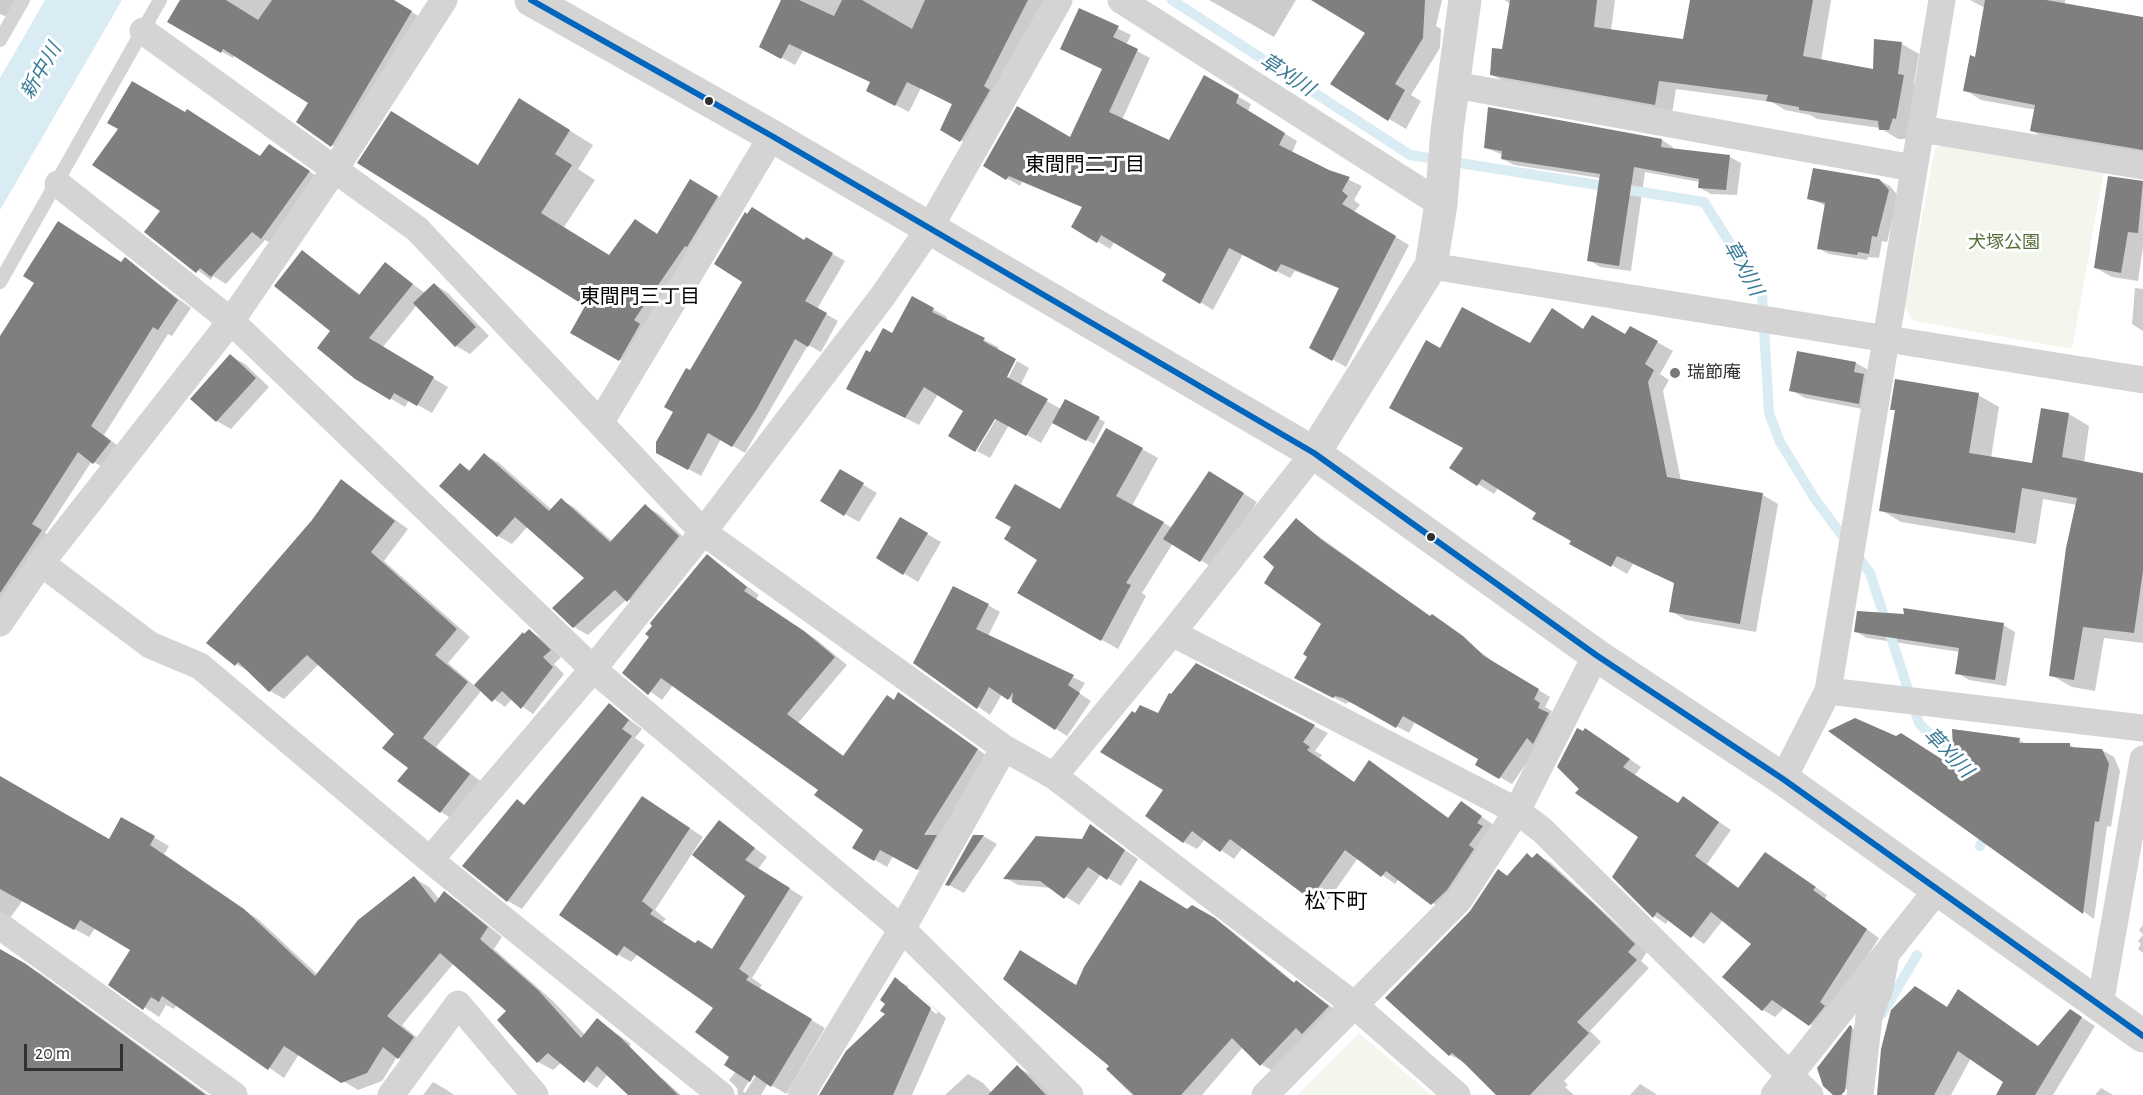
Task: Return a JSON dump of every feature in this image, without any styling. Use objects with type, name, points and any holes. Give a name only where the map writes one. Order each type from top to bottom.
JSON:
[{"type":"street","points":[[0,623],[41,563],[231,321],[336,169],[444,0]]},
{"type":"street","points":[[531,0],[772,136],[929,230],[1314,453],[1596,655],[1783,779],[2143,1036]]},
{"type":"street","points":[[430,860],[593,669],[703,532],[882,297],[929,230],[1059,0]]},
{"type":"street","points":[[1120,0],[1441,204]]},
{"type":"street","points":[[1054,776],[1172,633],[1314,453],[1431,266],[1441,204],[1447,131],[1465,0]]},
{"type":"street","points":[[1783,779],[1828,691],[1942,0]]},
{"type":"street","points":[[142,31],[336,169],[417,230],[703,532],[1004,748],[1054,776],[1353,1004],[1457,1095]]},
{"type":"street","points":[[1455,85],[1913,168]]},
{"type":"street","points":[[1921,129],[2143,166]]},
{"type":"street","points":[[600,423],[772,136]]},
{"type":"street","points":[[58,183],[231,321],[593,669],[902,929],[1070,1095]]},
{"type":"street","points":[[1431,266],[2143,380]]},
{"type":"street","points":[[41,563],[150,645],[200,666],[430,860],[721,1095]]},
{"type":"street","points":[[1172,633],[1517,811],[1542,830],[1782,1085],[1810,1095]]},
{"type":"street","points":[[1264,1095],[1459,900],[1517,811],[1596,655]]},
{"type":"street","points":[[1828,691],[2143,728]]},
{"type":"street","points":[[801,1095],[902,929],[1004,748]]},
{"type":"street","points":[[2100,1005],[2143,759]]},
{"type":"street","points":[[1782,1085],[1937,891]]},
{"type":"street","points":[[0,926],[234,1095]]},
{"type":"street","points":[[1860,1095],[1869,1017],[1880,988],[1885,957]]},
{"type":"street","points":[[391,1095],[458,1004],[535,1095]]},
{"type":"lane","points":[[0,40],[23,0]]},
{"type":"lane","points":[[0,282],[160,0]]},
{"type":"green space","name":"犬塚公園","points":[[1945,142],[2104,170],[2072,349],[1914,321],[1905,307],[1935,148]]},
{"type":"green space","points":[[1359,1033],[1431,1095],[1297,1095]]},
{"type":"water","name":"新中川","points":[[45,0],[122,0],[0,210],[0,78]]},
{"type":"building","points":[[180,0],[226,0],[258,20],[272,0],[394,0],[412,11],[331,147],[296,122],[308,103],[223,49],[221,53],[167,22]]},
{"type":"building","points":[[781,0],[799,0],[834,16],[842,0],[862,0],[912,29],[925,0],[1028,0],[984,86],[990,90],[960,142],[940,130],[952,104],[907,82],[895,106],[866,91],[870,82],[789,44],[781,59],[759,47]]},
{"type":"building","points":[[1311,0],[1425,0],[1423,38],[1395,84],[1405,90],[1388,121],[1330,84],[1365,33]]},
{"type":"building","points":[[1510,0],[1597,0],[1594,27],[1683,39],[1690,0],[1813,0],[1803,56],[1873,69],[1874,39],[1902,42],[1898,74],[1904,75],[1896,119],[1893,118],[1889,130],[1879,130],[1878,121],[1799,110],[1799,107],[1766,101],[1768,95],[1659,81],[1655,105],[1490,75],[1492,48],[1502,49]]},
{"type":"building","points":[[1985,0],[2046,0],[2143,17],[2143,150],[2030,131],[2035,105],[1963,91],[1970,55],[1975,57]]},
{"type":"building","points":[[1079,8],[1119,26],[1113,37],[1138,49],[1109,112],[1169,140],[1204,75],[1239,95],[1236,103],[1285,133],[1279,145],[1329,170],[1350,177],[1342,191],[1348,196],[1342,204],[1396,236],[1332,361],[1309,348],[1339,288],[1281,264],[1276,272],[1229,248],[1200,304],[1162,281],[1166,274],[1101,235],[1097,243],[1071,227],[1082,207],[1009,176],[1006,180],[983,166],[1017,106],[1070,137],[1102,69],[1060,49]]},
{"type":"building","points":[[132,81],[185,112],[187,109],[260,156],[269,144],[310,171],[261,239],[252,232],[211,277],[200,268],[196,273],[144,232],[160,211],[92,165],[118,129],[107,123]]},
{"type":"building","points":[[519,98],[570,130],[555,154],[572,165],[541,213],[609,255],[635,219],[657,234],[690,179],[718,196],[687,247],[685,246],[634,320],[640,324],[619,361],[570,333],[585,306],[357,163],[391,111],[478,165]]},
{"type":"building","points":[[1488,107],[1662,139],[1661,147],[1730,155],[1726,190],[1698,188],[1699,179],[1634,167],[1619,266],[1587,261],[1600,174],[1501,159],[1502,151],[1484,148]]},
{"type":"building","points":[[1813,168],[1879,179],[1889,190],[1877,237],[1872,236],[1869,254],[1858,252],[1857,255],[1817,249],[1825,203],[1807,199]]},
{"type":"building","points":[[2108,176],[2143,181],[2138,233],[2128,232],[2121,273],[2094,268]]},
{"type":"building","points":[[752,207],[804,240],[806,237],[833,253],[805,301],[827,313],[808,347],[795,339],[756,410],[732,447],[708,433],[688,470],[656,453],[656,442],[673,412],[664,407],[686,368],[690,370],[742,282],[714,264],[745,212],[747,214]]},
{"type":"building","points":[[58,221],[121,262],[125,257],[178,300],[158,330],[153,327],[91,426],[111,441],[93,464],[78,452],[32,524],[42,530],[0,593],[0,336],[34,283],[23,276]]},
{"type":"building","points":[[302,250],[359,295],[385,262],[413,284],[369,338],[434,377],[417,406],[394,393],[390,400],[355,379],[317,348],[330,331],[274,286]]},
{"type":"building","points":[[434,283],[476,327],[455,347],[413,303]]},
{"type":"building","points":[[912,296],[934,308],[932,312],[985,338],[983,341],[1016,359],[1007,377],[1048,399],[1026,436],[995,419],[975,452],[948,436],[963,411],[924,387],[905,418],[846,389],[866,350],[870,352],[883,328],[892,333]]},
{"type":"building","points":[[1462,307],[1530,343],[1552,308],[1583,329],[1592,315],[1625,334],[1630,326],[1658,341],[1645,364],[1654,370],[1648,382],[1667,477],[1763,493],[1740,624],[1669,612],[1674,583],[1617,556],[1611,567],[1569,544],[1571,541],[1532,519],[1536,513],[1482,479],[1477,486],[1449,468],[1463,448],[1389,408],[1426,340],[1440,348]]},
{"type":"building","points":[[1797,351],[1856,362],[1854,372],[1864,374],[1859,404],[1789,391]]},
{"type":"building","points":[[230,354],[256,378],[216,422],[190,399]]},
{"type":"building","points":[[1895,379],[1979,393],[1969,453],[2032,463],[2041,408],[2069,413],[2062,457],[2143,473],[2143,571],[2134,633],[2083,627],[2074,680],[2049,676],[2066,548],[2077,498],[2022,488],[2015,533],[1879,511],[1895,410],[1890,410]]},
{"type":"building","points":[[1065,399],[1100,417],[1086,441],[1052,423]]},
{"type":"building","points":[[1106,428],[1143,448],[1116,496],[1164,522],[1126,583],[1131,585],[1101,641],[1017,593],[1037,560],[1004,539],[1011,527],[995,518],[1015,484],[1060,509]]},
{"type":"building","points":[[484,453],[549,511],[561,498],[610,542],[645,504],[679,536],[627,602],[615,590],[573,628],[552,608],[584,578],[515,517],[497,537],[439,486],[460,463],[469,471]]},
{"type":"building","points":[[840,469],[864,483],[844,516],[820,501]]},
{"type":"building","points":[[1209,471],[1244,493],[1200,562],[1163,539]]},
{"type":"building","points":[[341,479],[395,521],[371,552],[457,629],[435,655],[468,682],[423,738],[470,774],[440,813],[397,781],[408,768],[382,748],[394,734],[307,655],[269,692],[238,662],[235,666],[206,643],[312,520]]},
{"type":"building","points":[[900,517],[928,533],[903,575],[876,558]]},
{"type":"building","points":[[1296,518],[1322,540],[1430,616],[1432,614],[1463,636],[1484,656],[1539,689],[1534,699],[1540,703],[1538,708],[1549,713],[1533,744],[1527,738],[1499,779],[1475,765],[1478,759],[1403,716],[1396,728],[1343,698],[1335,696],[1333,698],[1294,678],[1307,657],[1303,654],[1321,624],[1264,583],[1274,567],[1263,557]]},
{"type":"building","points":[[707,554],[747,587],[744,591],[804,631],[835,657],[787,714],[843,756],[887,695],[894,700],[898,692],[978,749],[924,835],[937,835],[917,870],[880,850],[874,861],[852,848],[863,830],[814,795],[818,790],[661,678],[648,695],[622,673],[649,637],[645,634],[652,626],[650,623]]},
{"type":"building","points":[[953,586],[989,604],[976,629],[1074,675],[1068,685],[1080,693],[1055,730],[1012,702],[1013,692],[1008,700],[989,687],[977,709],[913,663]]},
{"type":"building","points":[[1903,608],[2004,623],[1995,680],[1955,674],[1959,648],[1854,632],[1857,611],[1904,614]]},
{"type":"building","points":[[529,629],[551,650],[543,657],[553,667],[521,709],[502,691],[492,702],[474,685],[523,632],[524,634]]},
{"type":"building","points":[[1196,663],[1315,725],[1303,742],[1310,747],[1307,750],[1354,782],[1369,760],[1448,818],[1461,801],[1482,816],[1477,823],[1483,826],[1469,845],[1474,849],[1447,890],[1431,905],[1386,871],[1381,877],[1345,850],[1310,899],[1230,839],[1220,852],[1192,831],[1183,843],[1145,816],[1163,790],[1100,752],[1132,711],[1135,713],[1140,705],[1158,713],[1169,693],[1171,694]]},
{"type":"building","points":[[609,703],[629,720],[622,729],[632,736],[507,902],[462,866],[517,799],[524,805]]},
{"type":"building","points":[[1855,718],[1896,736],[1901,733],[1954,767],[1952,729],[2020,738],[2019,743],[2070,743],[2070,747],[2102,749],[2109,764],[2099,822],[2095,821],[2083,914],[1828,731]]},
{"type":"building","points":[[1577,728],[1583,731],[1585,728],[1630,759],[1623,767],[1678,803],[1683,796],[1719,822],[1695,856],[1738,888],[1765,852],[1816,887],[1813,890],[1867,929],[1820,1002],[1825,1006],[1809,1026],[1772,1000],[1762,1011],[1722,977],[1751,944],[1711,912],[1691,938],[1657,912],[1653,918],[1612,877],[1638,837],[1575,793],[1579,789],[1557,767]]},
{"type":"building","points":[[0,776],[109,839],[121,817],[155,836],[150,845],[244,909],[315,976],[358,920],[414,876],[435,903],[444,891],[488,927],[480,939],[539,991],[581,1038],[597,1018],[621,1038],[678,1095],[628,1095],[597,1066],[584,1083],[548,1053],[537,1063],[497,1020],[506,1011],[440,953],[387,1016],[414,1037],[398,1059],[383,1047],[367,1073],[341,1083],[284,1046],[268,1070],[162,996],[159,1002],[151,997],[143,1010],[108,985],[130,950],[80,920],[74,930],[0,889]]},
{"type":"building","points":[[642,796],[690,828],[642,901],[653,910],[650,914],[695,943],[698,940],[712,949],[745,896],[692,855],[719,820],[755,848],[745,860],[790,888],[739,969],[749,976],[746,980],[812,1019],[771,1087],[754,1075],[750,1082],[724,1065],[729,1057],[695,1032],[713,1008],[624,946],[617,956],[559,915]]},
{"type":"building","points":[[1090,824],[1125,850],[1107,880],[1088,867],[1064,899],[1040,881],[1003,879],[1036,836],[1082,839]]},
{"type":"building","points":[[973,835],[984,835],[949,886],[945,885]]},
{"type":"building","points":[[1527,853],[1532,858],[1537,853],[1592,902],[1635,944],[1628,952],[1637,960],[1577,1022],[1589,1033],[1530,1095],[1496,1095],[1465,1064],[1452,1053],[1449,1056],[1385,998],[1470,911],[1498,869],[1507,876]]},
{"type":"building","points":[[1140,880],[1187,909],[1192,905],[1215,918],[1294,983],[1296,980],[1329,1006],[1302,1034],[1296,1028],[1260,1066],[1232,1038],[1181,1095],[1134,1095],[1106,1069],[1109,1066],[1003,979],[1020,950],[1076,985],[1084,967]]},
{"type":"building","points":[[0,949],[26,964],[206,1095],[0,1095]]},
{"type":"building","points":[[895,977],[931,1008],[893,1095],[819,1095],[846,1051],[885,1014],[880,1011],[885,1004],[880,1000]]},
{"type":"building","points":[[1915,986],[1947,1007],[1958,989],[2038,1046],[2070,1009],[2082,1017],[2035,1095],[1996,1095],[2003,1082],[1958,1051],[1934,1095],[1877,1095],[1881,1049],[1891,1010]]},
{"type":"building","points":[[1850,1025],[1852,1027],[1845,1091],[1841,1095],[1833,1095],[1823,1086],[1817,1068]]},
{"type":"building","points":[[1017,1065],[1046,1095],[988,1095]]},
{"type":"waterway","name":"草刈川","points":[[1172,0],[1410,155],[1704,202],[1762,294],[1769,413],[1780,442],[1815,499],[1870,573],[1919,723],[1963,769]]},
{"type":"waterway","name":"草刈川","points":[[1980,846],[1988,830]]},
{"type":"waterway","name":"草刈川","points":[[1882,1014],[1917,955]]},
{"type":"transit line","points":[[531,0],[772,136],[1314,453],[1596,655],[1783,779],[2143,1036]]},
{"type":"place","name":"瑞節庵","points":[[1675,373]]},
{"type":"district","name":"東間門二丁目","points":[[1085,165]]},
{"type":"district","name":"東間門三丁目","points":[[640,297]]},
{"type":"district","name":"松下町","points":[[1336,902]]}]
